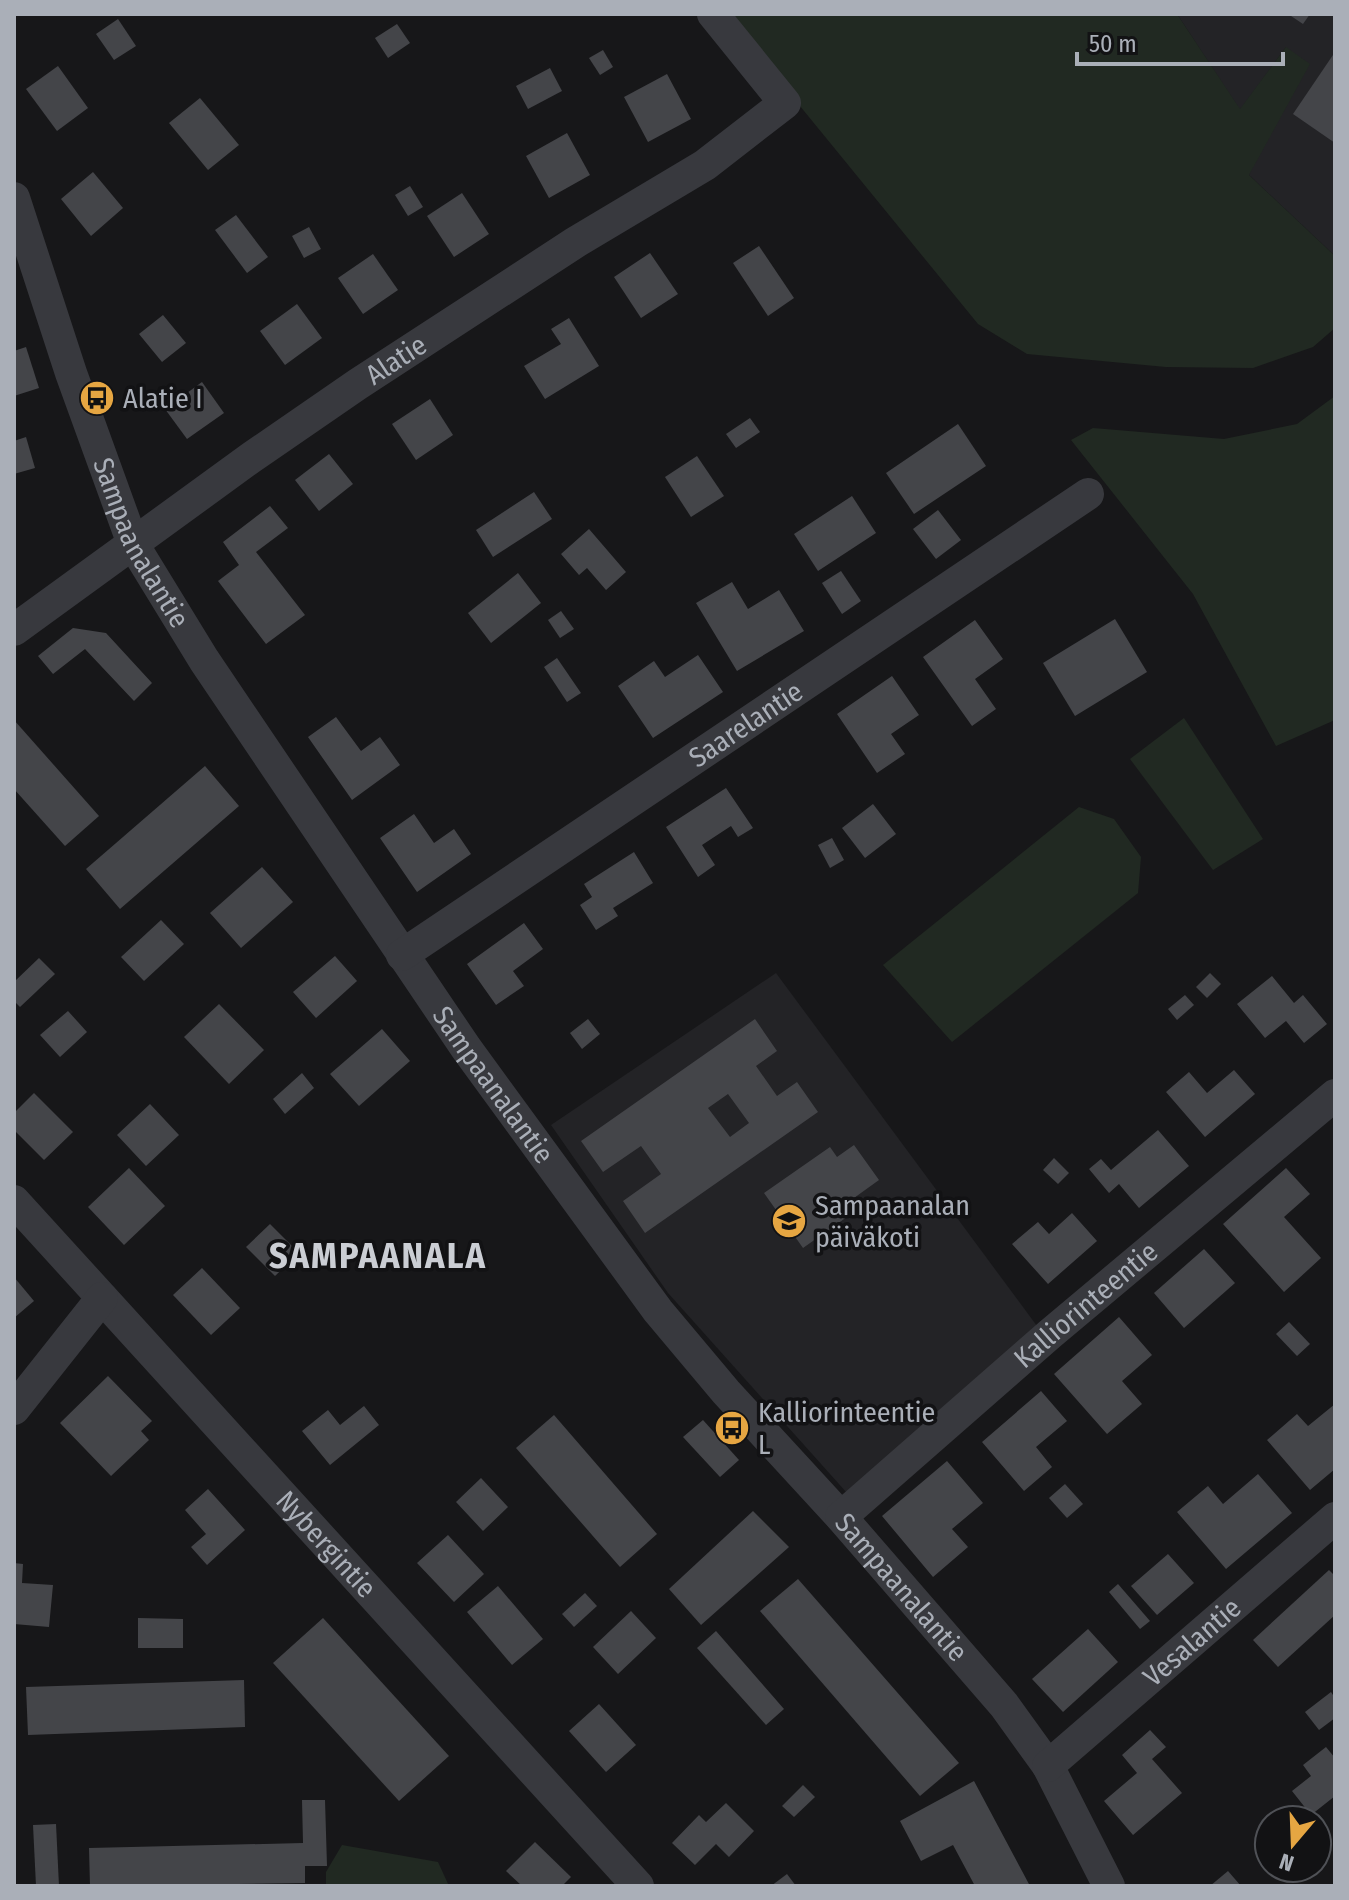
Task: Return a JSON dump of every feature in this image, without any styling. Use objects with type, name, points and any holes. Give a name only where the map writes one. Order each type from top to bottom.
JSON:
[{"type":"street","name":"Alatie","points":[[14,630],[358,384],[576,242],[705,165],[785,103],[713,14]]},
{"type":"street","name":"Sampaanalantie","points":[[14,198],[71,373],[133,544],[212,673],[541,1154],[658,1311],[1004,1705],[1048,1766],[1109,1886]]},
{"type":"street","name":"Saarelantie","points":[[402,955],[1088,494]]},
{"type":"street","name":"Kalliorinteentie","points":[[841,1517],[1050,1334],[1335,1095]]},
{"type":"street","name":"Nybergintie","points":[[14,1201],[638,1886]]},
{"type":"street","points":[[14,1409],[102,1298]]},
{"type":"street","name":"Vesalantie","points":[[1048,1766],[1335,1518]]},
{"type":"shaded area","points":[[719,14],[1177,14],[1240,109],[1286,47],[1310,64],[1249,175],[1335,256],[1335,328],[1313,347],[1253,368],[1166,367],[1027,354],[978,324],[782,84]]},
{"type":"shaded area","points":[[1177,14],[1335,14],[1335,256],[1249,175],[1286,47],[1240,110]]},
{"type":"shaded area","points":[[1335,396],[1335,720],[1276,746],[1193,594],[1071,440],[1093,428],[1224,439],[1297,424]]},
{"type":"shaded area","points":[[1184,718],[1263,839],[1213,870],[1130,759]]},
{"type":"shaded area","points":[[1079,807],[1114,819],[1141,857],[1138,893],[952,1042],[883,965]]},
{"type":"shaded area","name":"Sampaanalan päiväkoti","points":[[776,973],[1037,1326],[847,1493],[668,1293],[551,1125]]},
{"type":"shaded area","points":[[342,1845],[438,1862],[449,1886],[326,1886],[326,1872]]},
{"type":"building","points":[[1288,14],[1310,14],[1303,24]]},
{"type":"building","points":[[118,19],[136,46],[114,60],[96,34]]},
{"type":"building","points":[[397,24],[410,43],[388,58],[375,38]]},
{"type":"building","points":[[603,50],[613,67],[600,75],[589,58]]},
{"type":"building","points":[[1335,52],[1335,143],[1293,114]]},
{"type":"building","points":[[58,66],[88,108],[57,131],[26,89]]},
{"type":"building","points":[[550,68],[562,91],[528,109],[516,86]]},
{"type":"building","points":[[667,74],[691,119],[648,142],[624,97]]},
{"type":"building","points":[[200,98],[239,145],[208,170],[169,123]]},
{"type":"building","points":[[567,133],[590,175],[549,198],[526,156]]},
{"type":"building","points":[[93,172],[123,208],[91,236],[61,199]]},
{"type":"building","points":[[410,186],[423,207],[408,216],[395,195]]},
{"type":"building","points":[[462,193],[489,234],[454,257],[427,216]]},
{"type":"building","points":[[236,215],[268,257],[247,273],[215,230]]},
{"type":"building","points":[[309,227],[321,249],[304,258],[292,236]]},
{"type":"building","points":[[759,246],[794,298],[768,316],[733,263]]},
{"type":"building","points":[[650,253],[678,294],[641,318],[614,277]]},
{"type":"building","points":[[373,254],[398,290],[363,314],[338,278]]},
{"type":"building","points":[[297,304],[322,338],[285,365],[260,331]]},
{"type":"building","points":[[163,315],[186,343],[162,362],[139,334]]},
{"type":"building","points":[[569,318],[599,366],[545,399],[524,366],[561,344],[551,329]]},
{"type":"building","points":[[26,347],[39,388],[14,396],[14,351]]},
{"type":"building","points":[[202,382],[224,413],[187,439],[165,409]]},
{"type":"building","points":[[430,399],[453,435],[416,460],[392,424]]},
{"type":"building","points":[[750,418],[760,432],[736,448],[726,434]]},
{"type":"building","points":[[958,424],[986,466],[914,514],[886,473]]},
{"type":"building","points":[[26,437],[35,468],[14,474],[14,441]]},
{"type":"building","points":[[329,454],[353,484],[319,511],[295,480]]},
{"type":"building","points":[[697,456],[724,496],[691,517],[665,477]]},
{"type":"building","points":[[534,492],[552,519],[493,557],[476,530]]},
{"type":"building","points":[[852,496],[876,533],[818,571],[794,534]]},
{"type":"building","points":[[270,506],[288,528],[256,552],[305,615],[266,644],[218,581],[239,565],[223,542]]},
{"type":"building","points":[[938,510],[961,540],[936,559],[913,529]]},
{"type":"building","points":[[589,529],[626,572],[606,590],[587,568],[579,575],[561,554]]},
{"type":"building","points":[[841,571],[861,601],[842,614],[822,583]]},
{"type":"building","points":[[518,573],[541,603],[491,643],[468,613]]},
{"type":"building","points":[[732,582],[748,609],[779,590],[804,631],[737,671],[696,603]]},
{"type":"building","points":[[561,611],[574,629],[560,638],[548,620]]},
{"type":"building","points":[[1115,619],[1147,672],[1075,716],[1043,663]]},
{"type":"building","points":[[975,620],[1003,659],[975,679],[996,709],[972,726],[923,657]]},
{"type":"building","points":[[73,628],[106,633],[152,683],[134,701],[85,649],[53,674],[38,656]]},
{"type":"building","points":[[698,655],[723,692],[653,738],[618,686],[654,661],[665,677]]},
{"type":"building","points":[[557,658],[581,693],[567,702],[544,667]]},
{"type":"building","points":[[892,676],[919,715],[891,734],[905,754],[877,773],[837,714]]},
{"type":"building","points":[[336,717],[361,751],[380,737],[400,765],[352,800],[308,737]]},
{"type":"building","points":[[14,720],[99,816],[65,846],[14,789]]},
{"type":"building","points":[[205,766],[239,806],[120,909],[86,869]]},
{"type":"building","points":[[726,788],[753,828],[738,837],[731,826],[702,845],[715,865],[698,877],[666,827]]},
{"type":"building","points":[[873,804],[896,834],[865,858],[842,828]]},
{"type":"building","points":[[414,814],[434,843],[454,829],[471,854],[417,892],[380,838]]},
{"type":"building","points":[[832,838],[844,860],[830,868],[818,845]]},
{"type":"building","points":[[634,852],[653,883],[613,908],[618,916],[596,930],[580,905],[592,897],[584,884]]},
{"type":"building","points":[[262,867],[293,902],[241,948],[210,913]]},
{"type":"building","points":[[161,920],[184,944],[144,981],[121,957]]},
{"type":"building","points":[[524,923],[543,949],[513,971],[524,986],[496,1005],[467,964]]},
{"type":"building","points":[[335,956],[357,981],[316,1018],[293,992]]},
{"type":"building","points":[[39,958],[55,974],[20,1007],[14,1001],[14,982]]},
{"type":"building","points":[[1210,973],[1221,984],[1207,998],[1196,987]]},
{"type":"building","points":[[1272,976],[1294,1003],[1303,995],[1327,1024],[1304,1043],[1286,1021],[1265,1038],[1237,1004]]},
{"type":"building","points":[[1185,995],[1194,1005],[1177,1020],[1168,1009]]},
{"type":"building","points":[[219,1004],[264,1050],[229,1084],[184,1037]]},
{"type":"building","points":[[68,1011],[87,1032],[60,1057],[40,1035]]},
{"type":"building","points":[[588,1019],[600,1034],[582,1049],[570,1033]]},
{"type":"building","points":[[755,1019],[777,1051],[756,1066],[777,1096],[797,1082],[818,1112],[645,1233],[623,1201],[661,1174],[641,1146],[603,1172],[581,1141]],"holes":[[[728,1094],[749,1123],[730,1137],[708,1108]]]},
{"type":"building","points":[[382,1029],[410,1061],[359,1106],[330,1074]]},
{"type":"building","points":[[1234,1070],[1255,1094],[1205,1137],[1166,1092],[1189,1072],[1207,1093]]},
{"type":"building","points":[[302,1073],[314,1088],[285,1114],[273,1099]]},
{"type":"building","points":[[34,1093],[73,1132],[44,1160],[14,1130],[14,1113]]},
{"type":"building","points":[[150,1104],[179,1135],[146,1166],[117,1135]]},
{"type":"building","points":[[1158,1130],[1189,1166],[1139,1208],[1119,1184],[1109,1193],[1089,1169],[1101,1159],[1111,1170]]},
{"type":"building","points":[[854,1145],[879,1180],[847,1203],[854,1212],[803,1248],[764,1193],[830,1147],[837,1157]]},
{"type":"building","points":[[1054,1158],[1069,1173],[1058,1184],[1043,1170]]},
{"type":"building","points":[[129,1168],[165,1206],[124,1245],[88,1207]]},
{"type":"building","points":[[1286,1168],[1310,1194],[1284,1217],[1321,1258],[1284,1292],[1223,1224]]},
{"type":"building","points":[[1072,1213],[1097,1241],[1048,1284],[1012,1244],[1038,1222],[1049,1234]]},
{"type":"building","points":[[270,1224],[299,1253],[275,1276],[246,1247]]},
{"type":"building","points":[[1204,1249],[1235,1283],[1184,1328],[1154,1293]]},
{"type":"building","points":[[202,1268],[240,1308],[211,1335],[173,1295]]},
{"type":"building","points":[[14,1277],[34,1301],[14,1318]]},
{"type":"building","points":[[1119,1317],[1152,1355],[1122,1381],[1142,1404],[1107,1434],[1054,1374]]},
{"type":"building","points":[[1289,1322],[1310,1344],[1297,1356],[1276,1334]]},
{"type":"building","points":[[108,1376],[152,1421],[141,1431],[149,1440],[111,1476],[60,1423]]},
{"type":"building","points":[[1041,1391],[1067,1421],[1036,1447],[1052,1467],[1024,1491],[982,1442]]},
{"type":"building","points":[[1335,1404],[1335,1469],[1310,1490],[1267,1440],[1297,1414],[1308,1426]]},
{"type":"building","points":[[364,1406],[379,1425],[330,1465],[302,1431],[328,1410],[340,1425]]},
{"type":"building","points":[[554,1415],[657,1534],[620,1567],[516,1448]]},
{"type":"building","points":[[703,1420],[739,1460],[720,1477],[683,1437]]},
{"type":"building","points":[[947,1461],[983,1503],[952,1529],[968,1547],[933,1577],[882,1516]]},
{"type":"building","points":[[1258,1474],[1292,1513],[1226,1569],[1177,1512],[1208,1486],[1223,1504]]},
{"type":"building","points":[[481,1478],[508,1507],[483,1531],[456,1502]]},
{"type":"building","points":[[1065,1484],[1083,1504],[1067,1518],[1049,1498]]},
{"type":"building","points":[[208,1489],[245,1530],[207,1565],[191,1547],[206,1534],[185,1510]]},
{"type":"building","points":[[753,1511],[789,1547],[701,1625],[669,1589]]},
{"type":"building","points":[[448,1535],[484,1574],[454,1602],[417,1563]]},
{"type":"building","points":[[1168,1554],[1194,1583],[1157,1615],[1131,1586]]},
{"type":"building","points":[[14,1563],[23,1564],[22,1583],[53,1585],[49,1627],[14,1624]]},
{"type":"building","points":[[1329,1570],[1335,1576],[1335,1615],[1278,1667],[1253,1640]]},
{"type":"building","points":[[798,1579],[959,1763],[920,1796],[760,1611]]},
{"type":"building","points":[[1118,1584],[1150,1621],[1140,1629],[1109,1592]]},
{"type":"building","points":[[498,1586],[543,1639],[512,1665],[467,1612]]},
{"type":"building","points":[[585,1593],[597,1606],[574,1627],[562,1614]]},
{"type":"building","points":[[631,1611],[656,1638],[618,1674],[593,1647]]},
{"type":"building","points":[[138,1618],[183,1619],[183,1648],[138,1648]]},
{"type":"building","points":[[323,1618],[449,1756],[399,1801],[273,1663]]},
{"type":"building","points":[[1088,1629],[1118,1662],[1063,1712],[1032,1679]]},
{"type":"building","points":[[716,1631],[784,1709],[766,1725],[697,1648]]},
{"type":"building","points":[[244,1680],[245,1727],[28,1735],[26,1687]]},
{"type":"building","points":[[1331,1692],[1335,1698],[1335,1718],[1319,1730],[1305,1712]]},
{"type":"building","points":[[599,1704],[636,1745],[606,1772],[569,1731]]},
{"type":"building","points":[[1150,1730],[1166,1747],[1152,1759],[1182,1793],[1133,1835],[1104,1801],[1137,1773],[1122,1755]]},
{"type":"building","points":[[1326,1747],[1335,1758],[1335,1796],[1325,1804],[1302,1804],[1292,1791],[1311,1776],[1303,1765]]},
{"type":"building","points":[[974,1781],[1030,1886],[975,1886],[953,1845],[921,1861],[900,1821]]},
{"type":"building","points":[[803,1785],[815,1797],[794,1817],[782,1806]]},
{"type":"building","points":[[302,1800],[325,1800],[327,1866],[305,1866],[305,1883],[90,1886],[89,1848],[303,1843]]},
{"type":"building","points":[[726,1803],[754,1831],[729,1857],[716,1844],[695,1865],[672,1843],[699,1815],[706,1822]]},
{"type":"building","points":[[56,1824],[59,1886],[36,1886],[33,1825]]},
{"type":"building","points":[[535,1842],[571,1877],[562,1886],[522,1886],[506,1871]]},
{"type":"building","points":[[1228,1871],[1241,1886],[1210,1886]]},
{"type":"building","points":[[787,1874],[796,1886],[771,1886]]},
{"type":"place","name":"Alatie I","points":[[97,398]]},
{"type":"place","name":"Sampaanalan päiväkoti","points":[[789,1221]]},
{"type":"place","name":"Kalliorinteentie L","points":[[732,1428]]},
{"type":"district","name":"SAMPAANALA","points":[[378,1255]]}]
